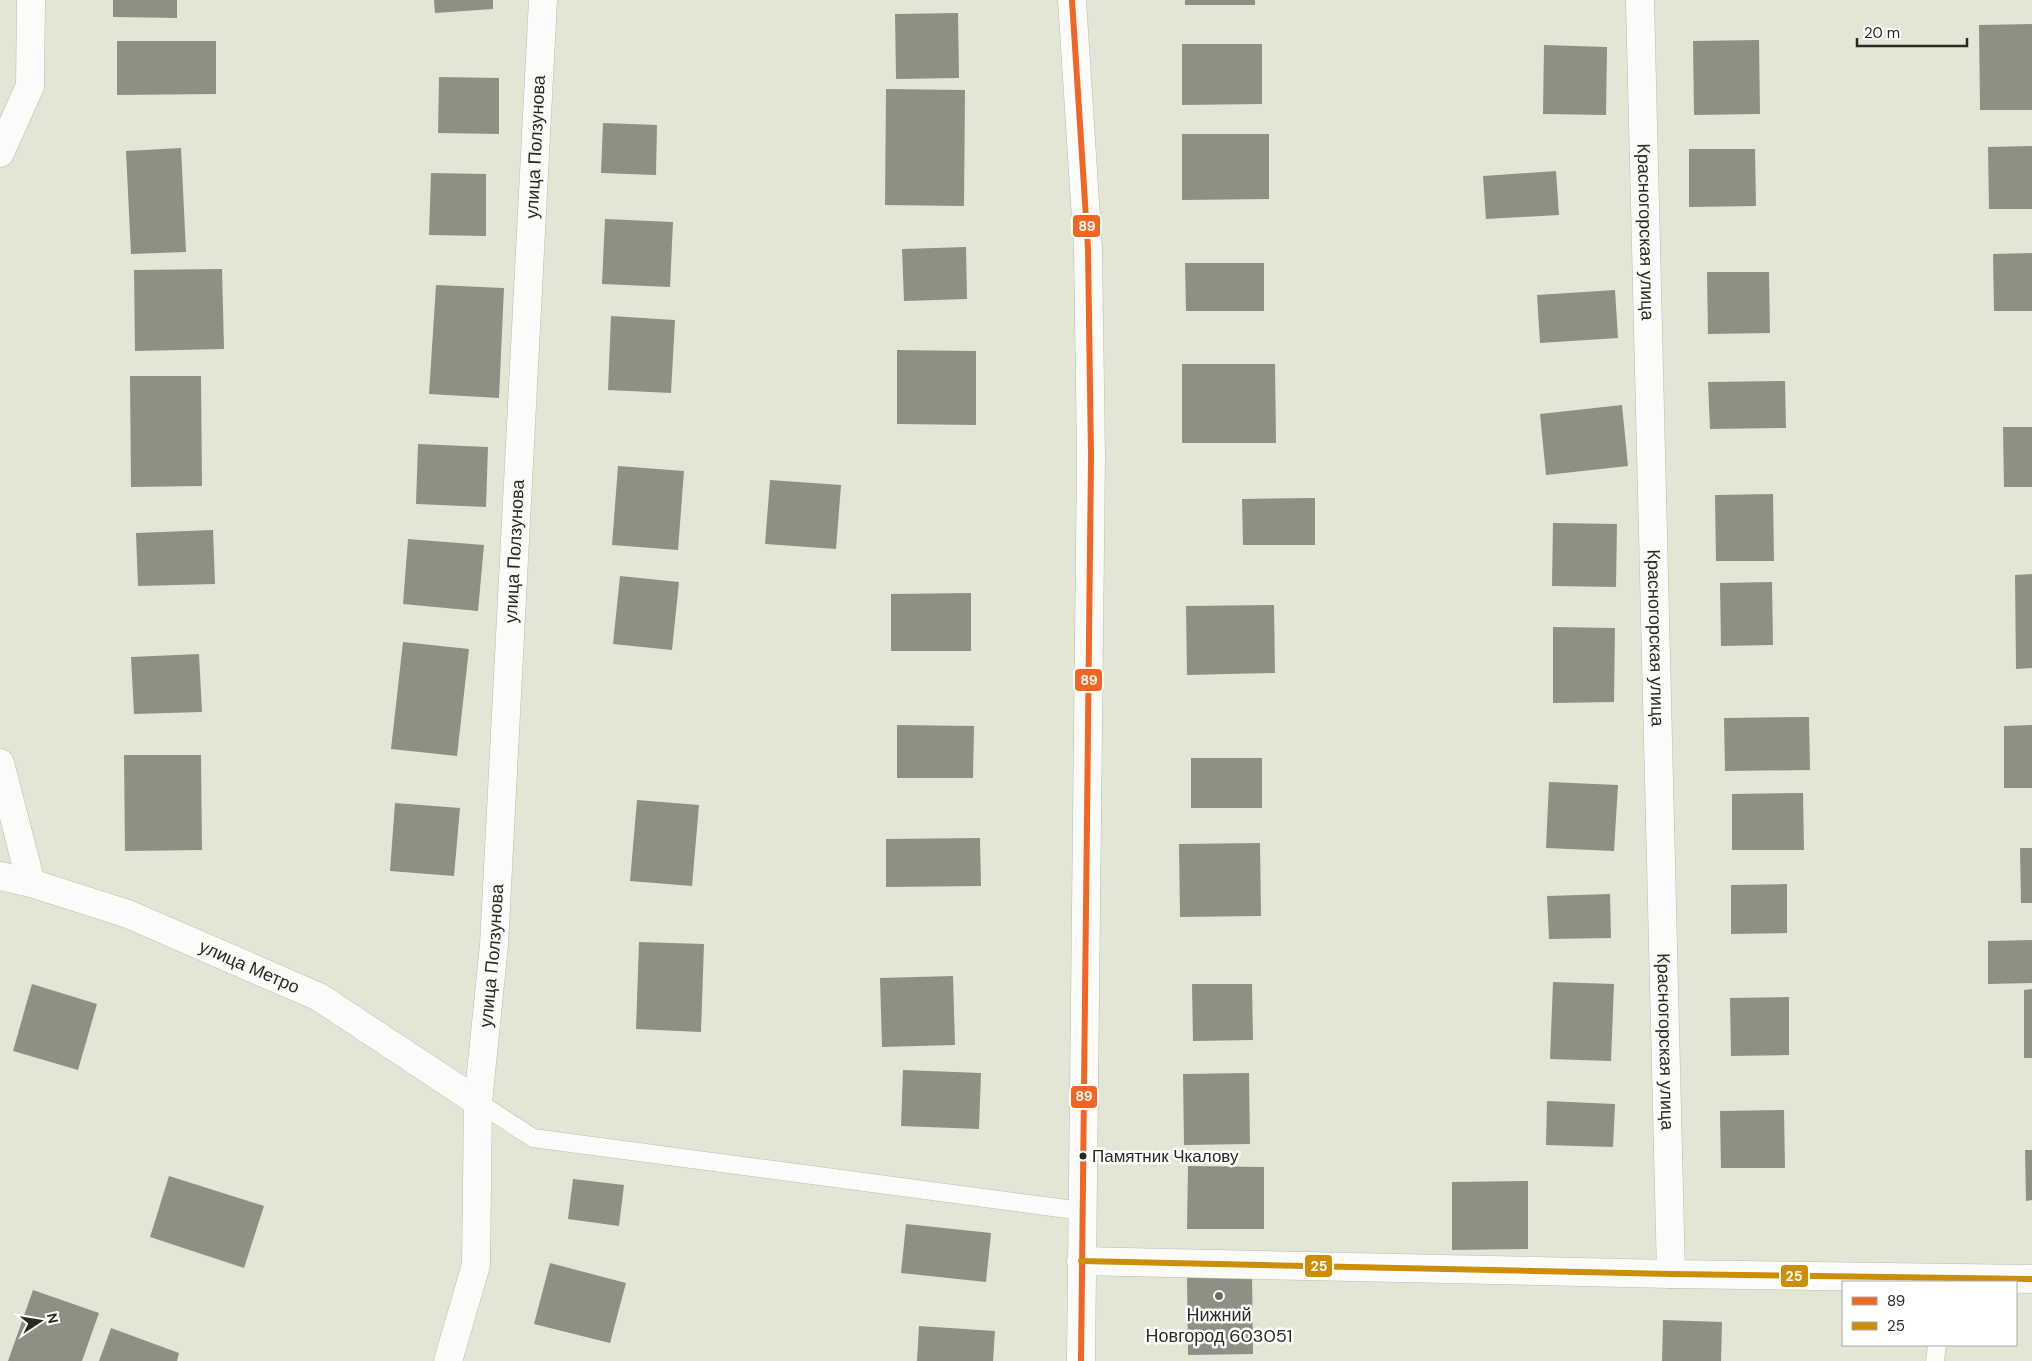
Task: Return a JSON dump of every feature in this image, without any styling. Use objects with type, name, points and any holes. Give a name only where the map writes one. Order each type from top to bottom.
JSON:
[{"type":"street","points":[[0,153],[30,86],[31,0]]},
{"type":"street","name":"улица Ползунова","points":[[448,1361],[476,1266],[478,1102],[494,945],[543,0]]},
{"type":"street","points":[[1072,0],[1088,249],[1091,457],[1080,1361]]},
{"type":"street","name":"Красногорская улица","points":[[1640,0],[1671,1274]]},
{"type":"street","points":[[0,763],[31,883]]},
{"type":"street","name":"улица Метро","points":[[0,876],[31,883],[128,914],[319,997],[478,1102]]},
{"type":"street","points":[[1081,1261],[1943,1280],[2032,1279]]},
{"type":"lane","points":[[478,1102],[533,1138],[1082,1211]]},
{"type":"lane","points":[[1935,1361],[1937,1346]]},
{"type":"building","points":[[113,0],[177,0],[177,18],[113,17]]},
{"type":"building","points":[[434,0],[493,0],[493,9],[435,13]]},
{"type":"building","points":[[1185,0],[1255,0],[1255,5],[1185,5]]},
{"type":"building","points":[[958,13],[959,78],[896,79],[895,14]]},
{"type":"building","points":[[2032,24],[2032,110],[1980,110],[1979,25]]},
{"type":"building","points":[[1759,40],[1760,114],[1694,115],[1693,41]]},
{"type":"building","points":[[117,41],[216,41],[216,94],[117,95]]},
{"type":"building","points":[[1182,44],[1262,44],[1262,104],[1182,105]]},
{"type":"building","points":[[1544,45],[1607,47],[1606,115],[1543,114]]},
{"type":"building","points":[[439,77],[499,78],[499,134],[438,133]]},
{"type":"building","points":[[886,89],[965,90],[964,206],[885,205]]},
{"type":"building","points":[[603,123],[657,125],[656,175],[601,173]]},
{"type":"building","points":[[1182,134],[1269,134],[1269,199],[1182,200]]},
{"type":"building","points":[[2032,146],[2032,209],[1989,209],[1988,147]]},
{"type":"building","points":[[181,148],[186,252],[131,254],[126,151]]},
{"type":"building","points":[[1689,149],[1755,149],[1756,206],[1689,207]]},
{"type":"building","points":[[1556,171],[1559,215],[1486,219],[1483,176]]},
{"type":"building","points":[[431,173],[486,174],[486,236],[429,235]]},
{"type":"building","points":[[605,219],[673,222],[670,287],[602,284]]},
{"type":"building","points":[[966,247],[967,299],[904,301],[902,249]]},
{"type":"building","points":[[2032,253],[2032,311],[1994,311],[1993,254]]},
{"type":"building","points":[[1185,263],[1264,263],[1264,311],[1186,311]]},
{"type":"building","points":[[222,269],[224,349],[135,351],[134,270]]},
{"type":"building","points":[[1707,272],[1769,272],[1770,333],[1708,334]]},
{"type":"building","points":[[436,285],[504,288],[499,398],[429,394]]},
{"type":"building","points":[[1615,290],[1618,338],[1540,343],[1537,295]]},
{"type":"building","points":[[611,316],[675,320],[671,393],[608,390]]},
{"type":"building","points":[[897,350],[976,351],[976,425],[897,424]]},
{"type":"building","points":[[1182,364],[1275,364],[1276,443],[1182,443]]},
{"type":"building","points":[[130,376],[201,376],[202,486],[131,487]]},
{"type":"building","points":[[1785,381],[1786,428],[1710,429],[1708,382]]},
{"type":"building","points":[[1622,405],[1628,466],[1546,475],[1540,414]]},
{"type":"building","points":[[2003,427],[2032,427],[2032,487],[2004,487]]},
{"type":"building","points":[[418,444],[488,447],[486,507],[416,504]]},
{"type":"building","points":[[618,466],[684,471],[678,550],[612,545]]},
{"type":"building","points":[[770,480],[841,485],[836,549],[765,544]]},
{"type":"building","points":[[1773,494],[1774,561],[1716,561],[1715,495]]},
{"type":"building","points":[[1315,498],[1315,545],[1243,545],[1242,499]]},
{"type":"building","points":[[1553,523],[1617,524],[1616,587],[1552,586]]},
{"type":"building","points":[[213,530],[215,584],[138,586],[136,533]]},
{"type":"building","points":[[408,539],[484,545],[478,611],[403,604]]},
{"type":"building","points":[[2032,574],[2032,668],[2016,669],[2015,575]]},
{"type":"building","points":[[620,576],[679,582],[672,650],[613,644]]},
{"type":"building","points":[[1772,582],[1773,645],[1721,646],[1720,583]]},
{"type":"building","points":[[971,593],[971,651],[891,651],[891,594]]},
{"type":"building","points":[[1274,605],[1275,673],[1187,675],[1186,606]]},
{"type":"building","points":[[1553,627],[1615,628],[1614,702],[1553,703]]},
{"type":"building","points":[[403,642],[469,649],[457,756],[391,749]]},
{"type":"building","points":[[199,654],[202,712],[134,714],[131,657]]},
{"type":"building","points":[[1809,717],[1810,770],[1725,771],[1724,718]]},
{"type":"building","points":[[897,725],[974,726],[973,778],[897,778]]},
{"type":"building","points":[[2032,725],[2032,788],[2004,788],[2004,726]]},
{"type":"building","points":[[124,755],[201,755],[202,850],[125,851]]},
{"type":"building","points":[[1191,758],[1262,758],[1262,808],[1191,808]]},
{"type":"building","points":[[1549,782],[1618,785],[1614,851],[1546,848]]},
{"type":"building","points":[[1803,793],[1804,850],[1732,850],[1732,794]]},
{"type":"building","points":[[637,800],[699,805],[692,886],[630,881]]},
{"type":"building","points":[[395,803],[460,808],[454,876],[390,871]]},
{"type":"building","points":[[980,838],[981,886],[886,887],[886,839]]},
{"type":"building","points":[[1260,843],[1261,916],[1180,917],[1179,844]]},
{"type":"building","points":[[2020,848],[2032,848],[2032,903],[2021,903]]},
{"type":"building","points":[[1787,884],[1787,933],[1731,934],[1731,885]]},
{"type":"building","points":[[1610,894],[1611,938],[1549,939],[1547,896]]},
{"type":"building","points":[[2032,940],[2032,983],[1988,984],[1988,941]]},
{"type":"building","points":[[639,942],[704,944],[701,1032],[636,1029]]},
{"type":"building","points":[[953,976],[955,1045],[882,1047],[880,978]]},
{"type":"building","points":[[1553,982],[1614,984],[1611,1061],[1550,1059]]},
{"type":"building","points":[[32,984],[97,1004],[78,1070],[13,1051]]},
{"type":"building","points":[[1192,984],[1252,984],[1253,1040],[1193,1041]]},
{"type":"building","points":[[2032,989],[2032,1058],[2024,1058],[2024,990]]},
{"type":"building","points":[[1789,997],[1789,1055],[1731,1056],[1730,998]]},
{"type":"building","points":[[903,1070],[981,1073],[979,1129],[901,1126]]},
{"type":"building","points":[[1249,1073],[1250,1144],[1184,1145],[1183,1074]]},
{"type":"building","points":[[1547,1101],[1615,1104],[1613,1147],[1546,1145]]},
{"type":"building","points":[[1784,1110],[1785,1168],[1721,1168],[1720,1111]]},
{"type":"building","points":[[2025,1150],[2032,1150],[2032,1200],[2026,1201]]},
{"type":"building","points":[[1188,1166],[1264,1167],[1264,1229],[1187,1229]]},
{"type":"building","points":[[169,1176],[264,1206],[244,1268],[150,1237]]},
{"type":"building","points":[[573,1179],[624,1185],[619,1226],[568,1219]]},
{"type":"building","points":[[1528,1181],[1528,1249],[1452,1250],[1452,1182]]},
{"type":"building","points":[[906,1224],[991,1233],[986,1282],[901,1273]]},
{"type":"building","points":[[550,1263],[626,1283],[610,1343],[534,1324]]},
{"type":"building","points":[[1252,1273],[1253,1354],[1188,1355],[1187,1275]]},
{"type":"building","points":[[33,1290],[99,1313],[82,1361],[8,1361]]},
{"type":"building","points":[[1663,1320],[1722,1322],[1721,1361],[1662,1361]]},
{"type":"building","points":[[919,1326],[995,1331],[993,1361],[917,1361]]},
{"type":"building","points":[[111,1328],[179,1353],[177,1361],[99,1361]]},
{"type":"transit line","name":"89","points":[[1072,0],[1088,249],[1091,457],[1081,1361]]},
{"type":"transit line","name":"25","points":[[1081,1261],[1671,1274],[2032,1279]]},
{"type":"place","name":"Памятник Чкалову","points":[[1083,1156]]},
{"type":"place","name":"Нижний Новгород 603051","points":[[1219,1296]]}]
